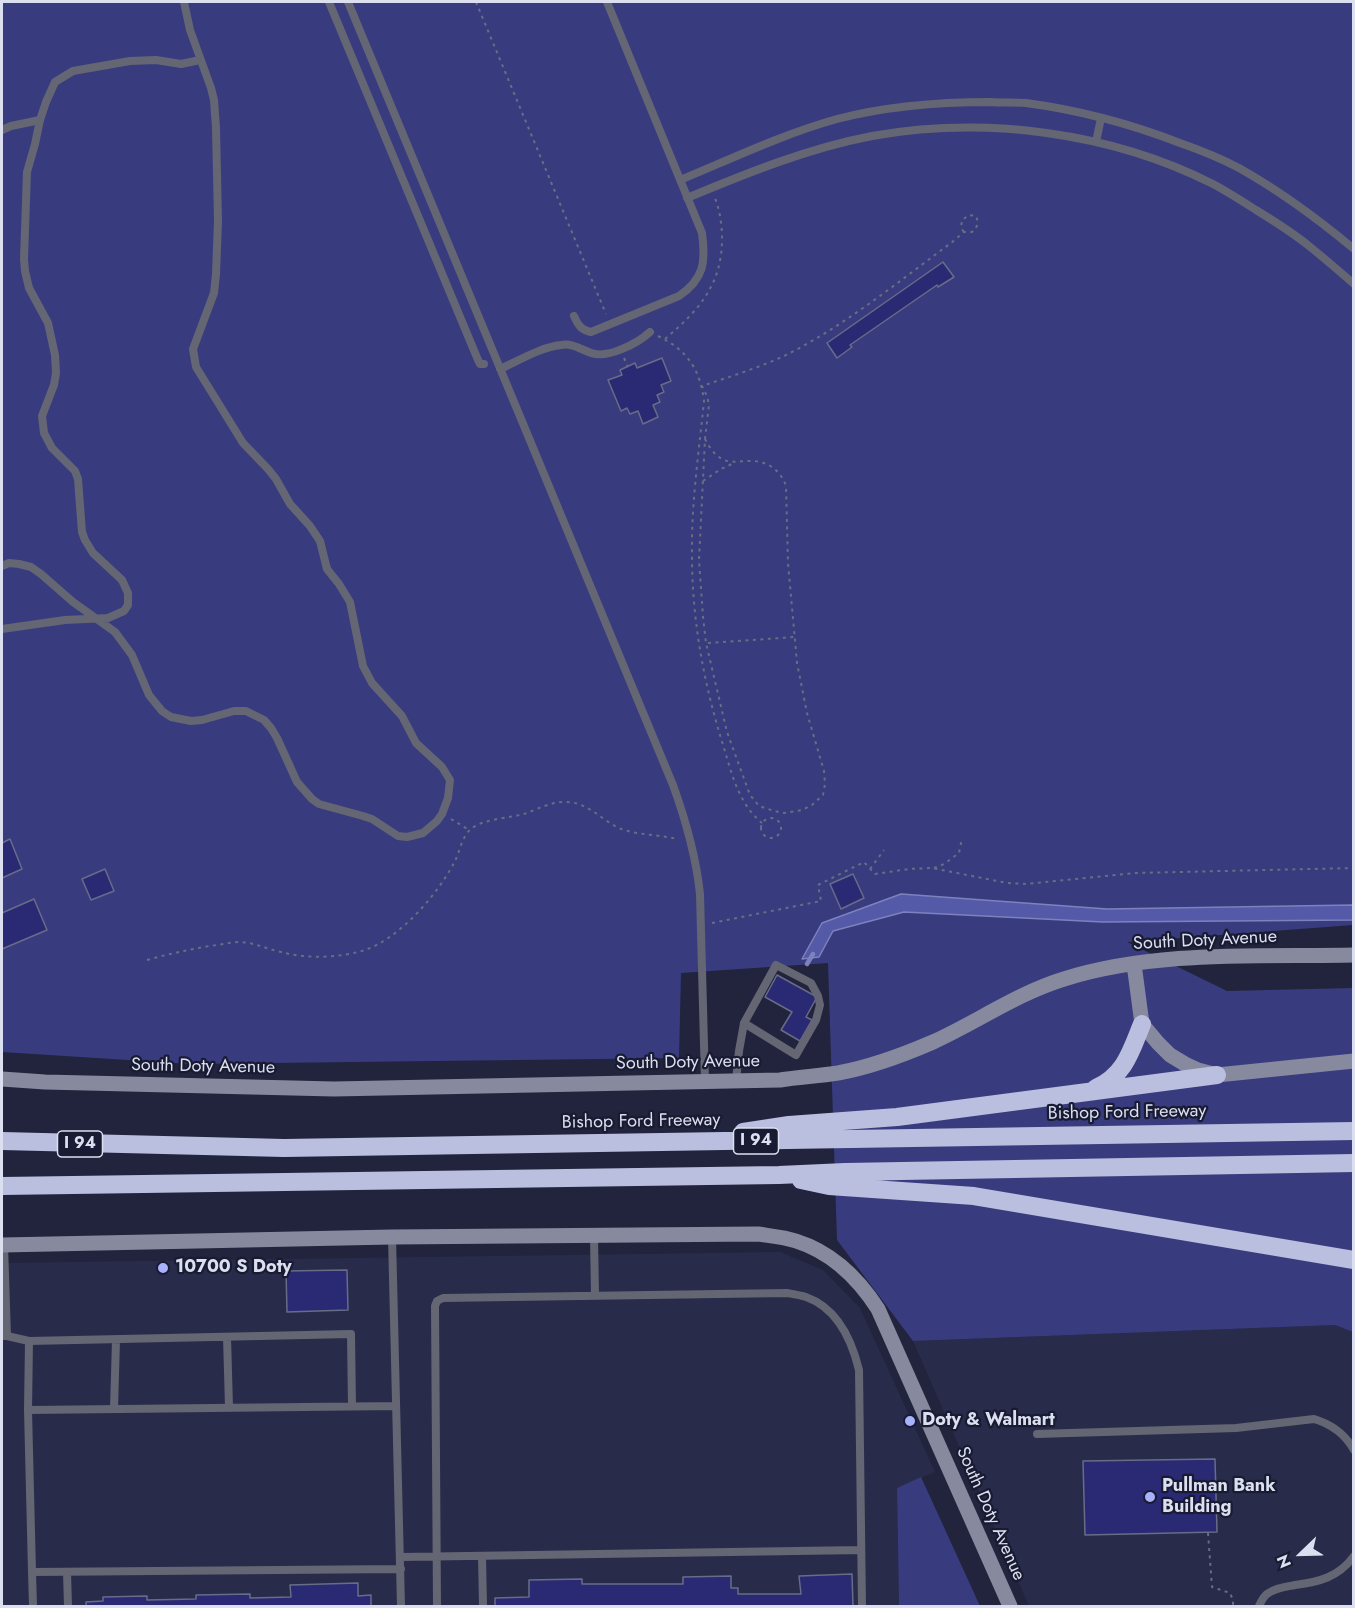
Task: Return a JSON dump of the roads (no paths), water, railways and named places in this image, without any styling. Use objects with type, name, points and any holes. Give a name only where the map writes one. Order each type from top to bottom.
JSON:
[{"type":"highway","points":[[1089,1092],[1108,1083],[1120,1072],[1142,1024]]},
{"type":"highway","points":[[672,1143],[789,1125],[897,1117],[1217,1075]]},
{"type":"highway","name":"Bishop Ford Freeway","points":[[2,1141],[284,1148],[1353,1131]]},
{"type":"highway","name":"I 94","points":[[2,1186],[779,1175],[1353,1163]]},
{"type":"highway","points":[[779,1175],[829,1186],[984,1198],[1353,1260]]},
{"type":"street","name":"South Doty Avenue","points":[[2,1079],[334,1089],[780,1080],[839,1073],[904,1054],[935,1041],[1023,995],[1063,979],[1104,968],[1175,959],[1353,955]]},
{"type":"street","points":[[1134,964],[1142,1024],[1170,1055],[1198,1070],[1217,1075],[1353,1061]]},
{"type":"street","name":"South Doty Avenue","points":[[3,1245],[392,1237],[758,1234],[795,1240],[840,1265],[868,1293],[878,1309],[1010,1606]]},
{"type":"lane","points":[[2,566],[9,563],[31,567],[73,602],[115,632],[132,655],[149,695],[162,711],[171,717],[191,721],[234,711],[246,711],[264,720],[278,738],[297,782],[319,804],[372,819],[398,836],[406,837],[423,833],[442,814],[448,798],[450,780],[442,767],[416,743],[402,716],[372,683],[363,666],[350,602],[327,569],[320,541],[290,504],[276,479],[243,443],[196,367],[193,349],[214,293],[218,221],[214,100],[190,30],[184,2]]},
{"type":"lane","points":[[329,2],[478,360],[480,364],[484,364]]},
{"type":"lane","points":[[348,2],[673,785],[692,843],[698,872],[705,1082]]},
{"type":"lane","points":[[574,316],[584,331],[591,332],[679,296],[689,289],[700,274],[704,255],[702,233],[607,2]]},
{"type":"lane","points":[[2,629],[65,620],[108,618],[124,611],[128,605],[128,593],[122,580],[88,546],[82,532],[78,479],[75,471],[47,440],[42,424],[42,416],[54,384],[55,355],[48,323],[29,288],[24,259],[27,172],[46,102],[55,82],[73,71],[138,60],[181,64],[200,60]]},
{"type":"lane","points":[[680,180],[797,132],[837,119],[905,106],[953,102],[1023,103],[1062,109],[1130,125],[1237,167],[1303,209],[1353,249]]},
{"type":"lane","points":[[1096,142],[1101,118]]},
{"type":"lane","points":[[2,130],[40,120]]},
{"type":"lane","points":[[687,198],[776,163],[871,136],[963,127],[1053,134],[1096,142],[1141,155],[1215,185],[1281,225],[1353,284]]},
{"type":"lane","points":[[500,369],[551,347],[562,345],[572,345],[594,354],[602,354],[621,349],[642,339],[650,332]]},
{"type":"lane","points":[[736,1081],[744,1023],[776,965],[811,983],[818,996],[820,1005],[816,1020],[796,1055],[744,1023]]},
{"type":"lane","points":[[594,1236],[595,1296]]},
{"type":"lane","points":[[392,1237],[401,1606]]},
{"type":"lane","points":[[3,1245],[4,1336],[29,1341],[351,1334],[352,1406]]},
{"type":"lane","points":[[436,1606],[435,1304],[440,1299],[787,1293],[805,1296],[826,1309],[837,1320],[853,1348],[860,1370],[862,1606]]},
{"type":"lane","points":[[227,1337],[229,1407]]},
{"type":"lane","points":[[114,1409],[116,1340]]},
{"type":"lane","points":[[29,1341],[28,1410],[33,1606]]},
{"type":"lane","points":[[28,1410],[396,1406]]},
{"type":"lane","points":[[1037,1434],[1236,1428],[1314,1419],[1325,1422],[1336,1429],[1353,1450]]},
{"type":"lane","points":[[401,1557],[861,1550]]},
{"type":"lane","points":[[482,1556],[483,1606]]},
{"type":"lane","points":[[1259,1606],[1267,1594],[1285,1587],[1325,1579],[1340,1571],[1353,1556]]},
{"type":"lane","points":[[32,1572],[401,1569]]},
{"type":"lane","points":[[67,1572],[68,1606]]},
{"type":"water","points":[[901,894],[1107,909],[1353,905],[1353,920],[1103,922],[904,912],[833,931],[819,957],[802,959],[822,923]]},
{"type":"waterway","points":[[807,964],[813,954]]},
{"type":"place","name":"10700 S Doty","points":[[163,1268]]},
{"type":"place","name":"Doty & Walmart","points":[[910,1421]]},
{"type":"place","name":"Pullman Bank Building","points":[[1150,1497]]}]
